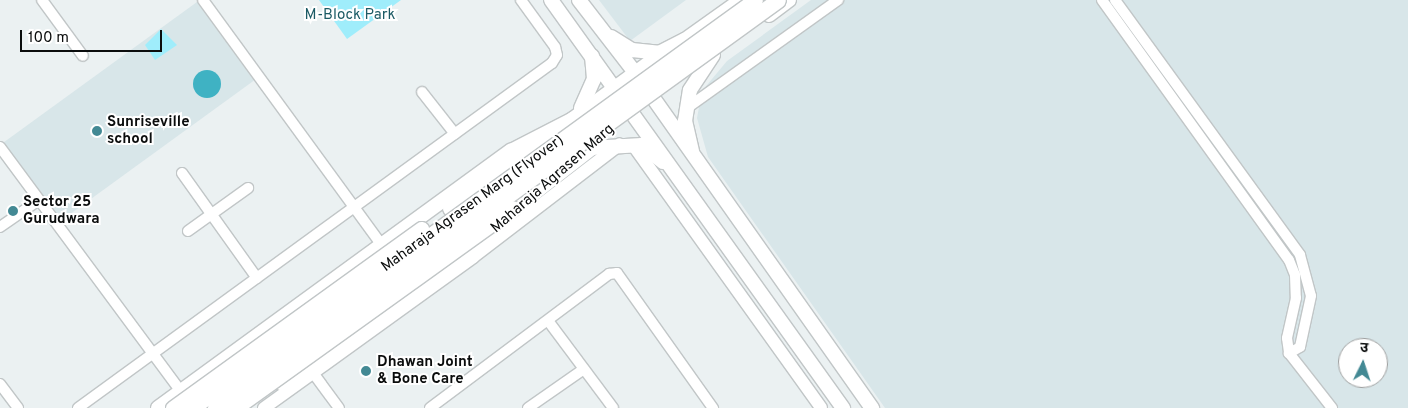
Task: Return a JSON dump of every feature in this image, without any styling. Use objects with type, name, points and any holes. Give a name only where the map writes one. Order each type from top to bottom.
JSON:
[{"type":"main road","points":[[551,0],[614,85],[843,408]]},
{"type":"main road","points":[[578,0],[635,73],[872,408]]},
{"type":"main road","points":[[173,408],[574,118],[614,85],[685,40],[740,0]]},
{"type":"main road","name":"Maharaja Agrasen Marg (Flyover)","points":[[192,408],[755,0]]},
{"type":"main road","name":"Maharaja Agrasen Marg (Flyover)","points":[[215,408],[778,0]]},
{"type":"main road","points":[[656,104],[714,55],[789,0]]},
{"type":"main road","points":[[602,31],[643,53],[668,49]]},
{"type":"main road","points":[[693,156],[685,121],[690,90],[714,55]]},
{"type":"main road","points":[[158,408],[180,390],[511,151],[574,118],[591,89],[592,56]]},
{"type":"main road","name":"Maharaja Agrasen Marg","points":[[243,408],[310,369],[513,218],[590,148],[656,104]]},
{"type":"main road","points":[[235,408],[513,208],[590,148],[627,144],[642,145],[674,171]]},
{"type":"street","points":[[42,0],[83,56]]},
{"type":"street","points":[[204,0],[381,244]]},
{"type":"street","points":[[78,408],[552,63],[557,55],[521,0]]},
{"type":"street","points":[[687,108],[838,0]]},
{"type":"street","points":[[1102,0],[1289,260],[1295,275],[1296,298],[1287,338],[1289,353],[1332,408]]},
{"type":"street","points":[[1115,0],[1300,255],[1311,296],[1300,347],[1289,353]]},
{"type":"street","points":[[422,92],[454,134]]},
{"type":"street","points":[[264,408],[310,369],[627,144],[821,408]]},
{"type":"street","points":[[0,147],[180,390]]},
{"type":"street","points":[[182,172],[257,278]]},
{"type":"street","points":[[188,231],[248,188]]},
{"type":"street","points":[[0,227],[39,200]]},
{"type":"street","points":[[430,408],[549,322],[609,274],[617,272],[714,408]]},
{"type":"street","points":[[275,322],[340,408]]},
{"type":"street","points":[[549,322],[613,408]]},
{"type":"street","points":[[528,408],[584,369]]},
{"type":"street","points":[[0,384],[18,408]]},
{"type":"shaded area","points":[[599,0],[686,0],[630,41]]},
{"type":"shaded area","points":[[811,0],[1408,0],[1408,408],[885,408],[708,157],[697,118],[702,91],[727,61]]},
{"type":"shaded area","points":[[197,2],[254,80],[60,222],[3,143]]},
{"type":"shaded area","points":[[207,70],[217,74],[221,84],[217,94],[207,98],[197,94],[193,84],[197,74]]},
{"type":"green space","name":"M-Block Park","points":[[319,0],[401,0],[347,39]]},
{"type":"green space","points":[[161,29],[177,45],[155,60],[145,45]]},
{"type":"place","name":"Sunriseville school","points":[[97,131]]},
{"type":"place","name":"Sector 25 Gurudwara","points":[[13,211]]},
{"type":"place","name":"Dhawan Joint & Bone Care","points":[[366,371]]}]
